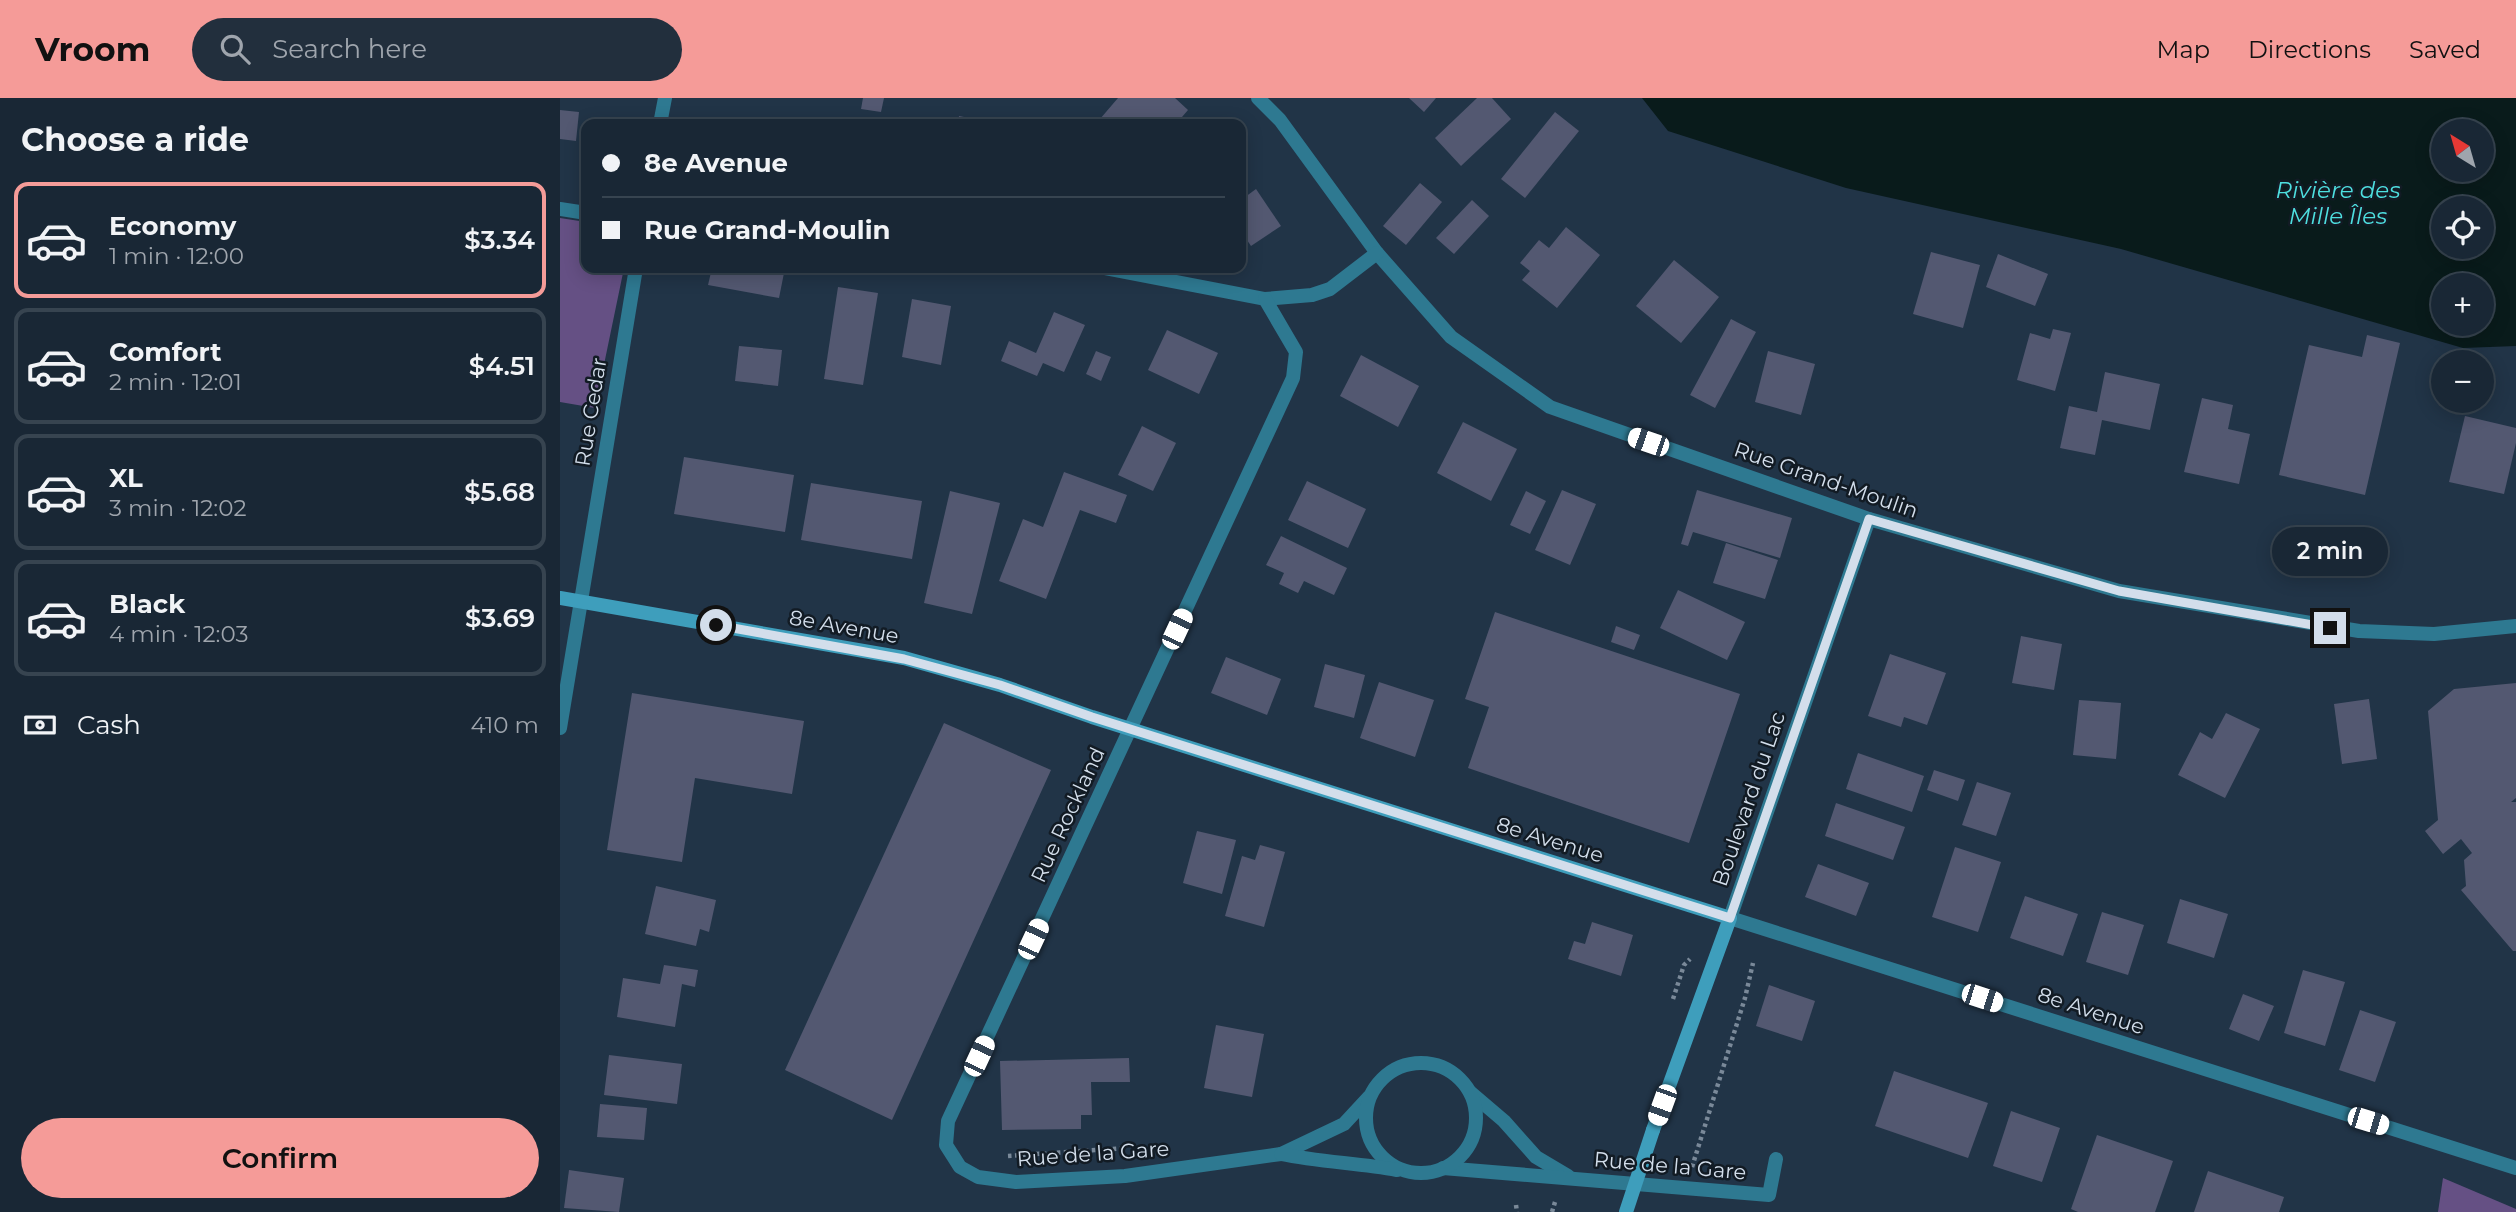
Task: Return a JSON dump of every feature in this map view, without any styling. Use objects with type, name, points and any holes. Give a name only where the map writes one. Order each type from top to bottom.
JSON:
[{"type":"street","points":[[661,119],[665,98]]},
{"type":"street","name":"Rue Grand-Moulin","points":[[1258,98],[1280,120],[1377,253],[1451,337],[1550,407],[1869,519],[2119,591],[2358,631],[2434,634],[2516,626]]},
{"type":"street","points":[[560,209],[581,212]]},
{"type":"street","points":[[1130,273],[1265,299],[1312,295],[1329,289],[1377,253]]},
{"type":"street","name":"Rue Cedar","points":[[560,728],[635,273]]},
{"type":"street","name":"Rue Rockland","points":[[948,1121],[1293,378],[1296,352],[1265,299]]},
{"type":"street","name":"Boulevard du Lac","points":[[1626,1212],[1869,519]]},
{"type":"street","name":"8e Avenue","points":[[560,598],[904,659],[1000,685],[1131,729],[2516,1168]]},
{"type":"street","points":[[1428,1062],[1445,1067],[1460,1077],[1470,1092],[1476,1108],[1476,1126],[1471,1143],[1459,1158],[1443,1168],[1426,1173],[1406,1171],[1390,1164],[1376,1151],[1368,1134],[1365,1116],[1369,1097],[1379,1081],[1394,1069],[1410,1063],[1428,1062]]},
{"type":"street","name":"Rue de la Gare","points":[[1470,1092],[1504,1121],[1536,1157],[1572,1178]]},
{"type":"street","name":"Rue de la Gare","points":[[948,1121],[946,1145],[960,1167],[978,1177],[1016,1182],[1125,1176],[1281,1154],[1344,1124],[1369,1097]]},
{"type":"street","name":"Rue de la Gare","points":[[1281,1154],[1406,1171]]},
{"type":"street","name":"Rue de la Gare","points":[[1443,1168],[1769,1195],[1776,1159]]},
{"type":"path","points":[[1692,1168],[1745,998],[1753,963]]},
{"type":"path","points":[[1001,1156],[1126,1148]]},
{"type":"path","points":[[1552,1212],[1555,1202]]},
{"type":"path","points":[[1516,1205],[1517,1212]]},
{"type":"shaded area","points":[[560,218],[581,221],[581,273],[623,273],[595,408],[560,402]]},
{"type":"shaded area","points":[[2443,1178],[2516,1209],[2516,1212],[2438,1212]]},
{"type":"water","name":"Rivière des Mille Îles","points":[[1642,98],[2516,98],[2516,346],[2463,348],[2121,249],[1846,188],[1668,131]]},
{"type":"building","points":[[863,98],[884,98],[881,112],[861,109]]},
{"type":"building","points":[[1118,98],[1175,98],[1188,110],[1180,119],[1100,119]]},
{"type":"building","points":[[1409,98],[1436,98],[1424,112]]},
{"type":"building","points":[[1477,98],[1492,98],[1511,119],[1461,166],[1435,138]]},
{"type":"building","points":[[560,110],[579,112],[576,141],[560,139]]},
{"type":"building","points":[[1555,112],[1579,131],[1525,198],[1501,179]]},
{"type":"building","points":[[1420,183],[1442,202],[1406,245],[1383,226]]},
{"type":"building","points":[[1256,189],[1281,226],[1251,246],[1246,238],[1246,196]]},
{"type":"building","points":[[1472,200],[1489,216],[1454,254],[1436,238]]},
{"type":"building","points":[[1566,227],[1600,255],[1557,308],[1522,280],[1530,271],[1520,263],[1539,240],[1549,248]]},
{"type":"building","points":[[1931,252],[1980,265],[1963,328],[1913,314]]},
{"type":"building","points":[[1998,254],[2048,274],[2035,306],[1986,287]]},
{"type":"building","points":[[1674,260],[1719,297],[1681,343],[1636,306]]},
{"type":"building","points":[[711,273],[784,273],[779,298],[708,285]]},
{"type":"building","points":[[838,287],[878,293],[863,385],[824,379]]},
{"type":"building","points":[[912,299],[951,306],[941,365],[902,357]]},
{"type":"building","points":[[1054,312],[1085,325],[1064,372],[1043,363],[1037,376],[1001,361],[1009,341],[1036,353]]},
{"type":"building","points":[[1731,319],[1756,332],[1715,408],[1690,395]]},
{"type":"building","points":[[2053,329],[2071,333],[2055,391],[2017,380],[2030,333],[2050,339]]},
{"type":"building","points":[[1167,330],[1218,353],[1199,394],[1148,370]]},
{"type":"building","points":[[2367,335],[2400,343],[2365,495],[2279,475],[2309,345],[2362,357]]},
{"type":"building","points":[[739,346],[782,350],[778,386],[735,381]]},
{"type":"building","points":[[1096,351],[1111,357],[1101,381],[1086,374]]},
{"type":"building","points":[[1768,351],[1815,364],[1801,415],[1755,402]]},
{"type":"building","points":[[1361,355],[1419,386],[1398,427],[1340,396]]},
{"type":"building","points":[[2105,372],[2160,384],[2150,430],[2102,420],[2095,455],[2060,448],[2069,406],[2097,412]]},
{"type":"building","points":[[2202,398],[2233,405],[2228,429],[2250,434],[2239,484],[2184,472]]},
{"type":"building","points":[[2465,416],[2516,428],[2516,443],[2504,494],[2449,482]]},
{"type":"building","points":[[1463,422],[1517,449],[1491,501],[1437,473]]},
{"type":"building","points":[[1142,426],[1176,443],[1153,491],[1118,475]]},
{"type":"building","points":[[684,457],[794,475],[785,532],[674,514]]},
{"type":"building","points":[[1064,472],[1127,495],[1116,523],[1080,510],[1046,599],[999,581],[1023,519],[1043,527]]},
{"type":"building","points":[[1307,481],[1366,509],[1348,548],[1288,520]]},
{"type":"building","points":[[811,483],[922,501],[912,559],[801,540]]},
{"type":"building","points":[[1562,490],[1596,504],[1570,565],[1535,550]]},
{"type":"building","points":[[1697,490],[1792,518],[1780,558],[1693,532],[1688,546],[1681,544]]},
{"type":"building","points":[[950,491],[1000,503],[972,614],[924,603]]},
{"type":"building","points":[[1526,491],[1546,501],[1530,534],[1510,525]]},
{"type":"building","points":[[1281,536],[1347,568],[1334,595],[1304,581],[1298,593],[1279,584],[1284,573],[1266,565]]},
{"type":"building","points":[[1726,543],[1778,560],[1765,599],[1713,583]]},
{"type":"building","points":[[1678,590],[1745,622],[1727,660],[1660,628]]},
{"type":"building","points":[[1495,612],[1740,694],[1689,843],[1468,768],[1489,707],[1465,699]]},
{"type":"building","points":[[1616,626],[1640,635],[1634,650],[1611,642]]},
{"type":"building","points":[[2021,636],[2062,644],[2054,690],[2012,683]]},
{"type":"building","points":[[1890,654],[1946,673],[1927,725],[1904,717],[1901,727],[1868,716]]},
{"type":"building","points":[[1226,657],[1281,679],[1267,715],[1211,693]]},
{"type":"building","points":[[1325,664],[1365,675],[1354,718],[1314,707]]},
{"type":"building","points":[[1379,682],[1434,700],[1415,757],[1360,738]]},
{"type":"building","points":[[2516,683],[2516,798],[2511,802],[2516,802],[2516,951],[2513,951],[2461,890],[2466,886],[2464,860],[2472,853],[2461,839],[2443,854],[2425,831],[2438,820],[2428,711],[2454,689]]},
{"type":"building","points":[[632,693],[804,721],[792,794],[695,778],[682,862],[607,850]]},
{"type":"building","points":[[2369,699],[2377,759],[2342,764],[2334,704]]},
{"type":"building","points":[[2079,700],[2121,703],[2116,759],[2073,755]]},
{"type":"building","points":[[2226,713],[2260,729],[2225,798],[2178,775],[2200,732],[2212,739]]},
{"type":"building","points":[[944,723],[1051,770],[892,1120],[785,1070]]},
{"type":"building","points":[[1858,753],[1924,776],[1912,812],[1846,789]]},
{"type":"building","points":[[1934,770],[1965,780],[1958,801],[1927,790]]},
{"type":"building","points":[[1977,782],[2011,793],[1996,836],[1962,825]]},
{"type":"building","points":[[1836,803],[1905,827],[1893,860],[1825,836]]},
{"type":"building","points":[[1197,831],[1236,840],[1222,894],[1183,883]]},
{"type":"building","points":[[1260,845],[1285,852],[1264,927],[1225,916],[1242,856],[1255,860]]},
{"type":"building","points":[[1955,847],[2001,862],[1978,932],[1932,917]]},
{"type":"building","points":[[1818,864],[1869,883],[1856,916],[1805,897]]},
{"type":"building","points":[[656,886],[716,900],[709,932],[700,929],[696,946],[645,934]]},
{"type":"building","points":[[2025,896],[2078,914],[2063,956],[2010,938]]},
{"type":"building","points":[[2180,899],[2228,914],[2214,958],[2167,943]]},
{"type":"building","points":[[2102,912],[2144,925],[2128,975],[2086,962]]},
{"type":"building","points":[[1592,922],[1633,935],[1621,976],[1568,959],[1574,941],[1585,944]]},
{"type":"building","points":[[664,965],[698,970],[695,987],[682,984],[675,1027],[617,1017],[623,978],[660,984]]},
{"type":"building","points":[[2303,970],[2345,982],[2325,1046],[2284,1033]]},
{"type":"building","points":[[1769,985],[1815,1001],[1802,1041],[1756,1026]]},
{"type":"building","points":[[2243,994],[2274,1006],[2259,1041],[2229,1029]]},
{"type":"building","points":[[2360,1010],[2396,1022],[2375,1082],[2339,1070]]},
{"type":"building","points":[[1216,1025],[1264,1034],[1252,1097],[1204,1088]]},
{"type":"building","points":[[609,1055],[682,1064],[677,1104],[604,1095]]},
{"type":"building","points":[[1129,1058],[1130,1082],[1091,1082],[1092,1115],[1081,1115],[1081,1129],[1002,1130],[1000,1061]]},
{"type":"building","points":[[1894,1071],[1988,1103],[1968,1158],[1875,1126]]},
{"type":"building","points":[[600,1104],[647,1108],[644,1140],[597,1137]]},
{"type":"building","points":[[2011,1111],[2060,1128],[2042,1182],[1993,1166]]},
{"type":"building","points":[[2097,1135],[2173,1161],[2155,1212],[2078,1212],[2071,1209]]},
{"type":"building","points":[[569,1170],[624,1178],[619,1212],[564,1208]]},
{"type":"building","points":[[2208,1171],[2284,1197],[2279,1212],[2194,1212]]},
{"type":"route","points":[[716,625],[904,659],[1000,685],[1092,717],[1730,918],[1869,519],[2119,591],[2330,628]]}]
